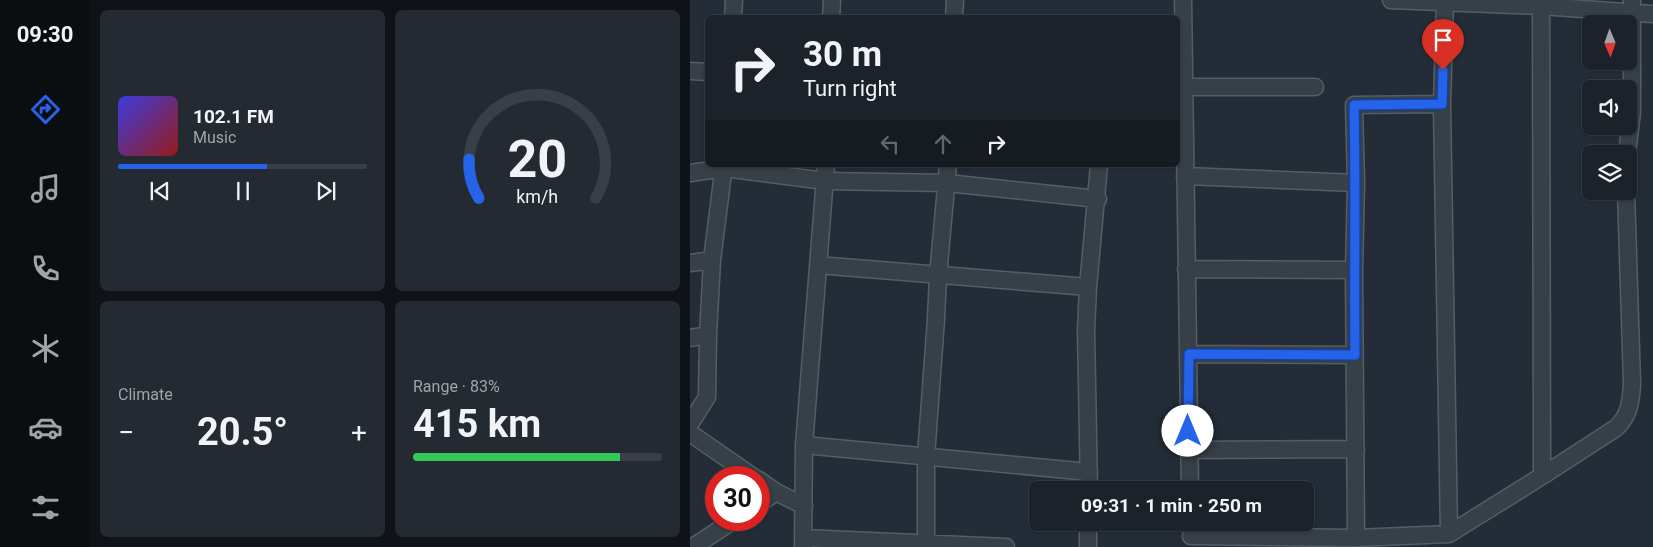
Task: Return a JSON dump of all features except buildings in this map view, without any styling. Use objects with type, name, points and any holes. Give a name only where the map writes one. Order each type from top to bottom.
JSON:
[{"type":"street","points":[[733,15],[734,0]]},
{"type":"street","points":[[831,15],[832,0]]},
{"type":"street","points":[[954,15],[955,0]]},
{"type":"street","points":[[1183,0],[1190,481]]},
{"type":"street","points":[[1391,0],[1632,6],[1653,14]]},
{"type":"street","points":[[1445,1],[1442,104],[1448,534]]},
{"type":"street","points":[[1541,3],[1542,476]]},
{"type":"street","points":[[1629,145],[1632,112],[1632,6]]},
{"type":"street","points":[[690,70],[705,72]]},
{"type":"street","points":[[1184,87],[1315,86]]},
{"type":"street","points":[[1356,538],[1354,270],[1356,183],[1354,105],[1442,104]]},
{"type":"street","points":[[690,173],[719,167]]},
{"type":"street","points":[[690,424],[707,397],[712,260],[724,167]]},
{"type":"street","points":[[738,167],[947,183],[1098,198]]},
{"type":"street","points":[[926,543],[926,456],[938,276],[948,167]]},
{"type":"street","points":[[1088,481],[1086,330],[1088,287],[1098,198],[1099,167]]},
{"type":"street","points":[[825,173],[804,445],[803,542],[926,543],[1006,547]]},
{"type":"street","points":[[1185,176],[1356,183]]},
{"type":"street","points":[[1191,535],[1356,538],[1448,534],[1616,428],[1621,423],[1631,402],[1632,384],[1626,200]]},
{"type":"street","points":[[690,263],[712,260]]},
{"type":"street","points":[[818,265],[1088,287]]},
{"type":"street","points":[[1186,269],[1354,270]]},
{"type":"street","points":[[690,338],[708,334]]},
{"type":"street","points":[[1189,354],[1355,355]]},
{"type":"street","points":[[690,433],[738,466]]},
{"type":"street","points":[[804,445],[1089,472]]},
{"type":"street","points":[[1188,450],[1356,449]]},
{"type":"street","points":[[770,488],[804,506]]},
{"type":"street","points":[[770,496],[776,492]]},
{"type":"street","points":[[693,547],[717,531]]},
{"type":"street","points":[[1088,531],[1088,547]]},
{"type":"route","points":[[1188,431],[1189,354],[1355,355],[1356,183],[1354,105],[1442,104],[1443,70]]}]
